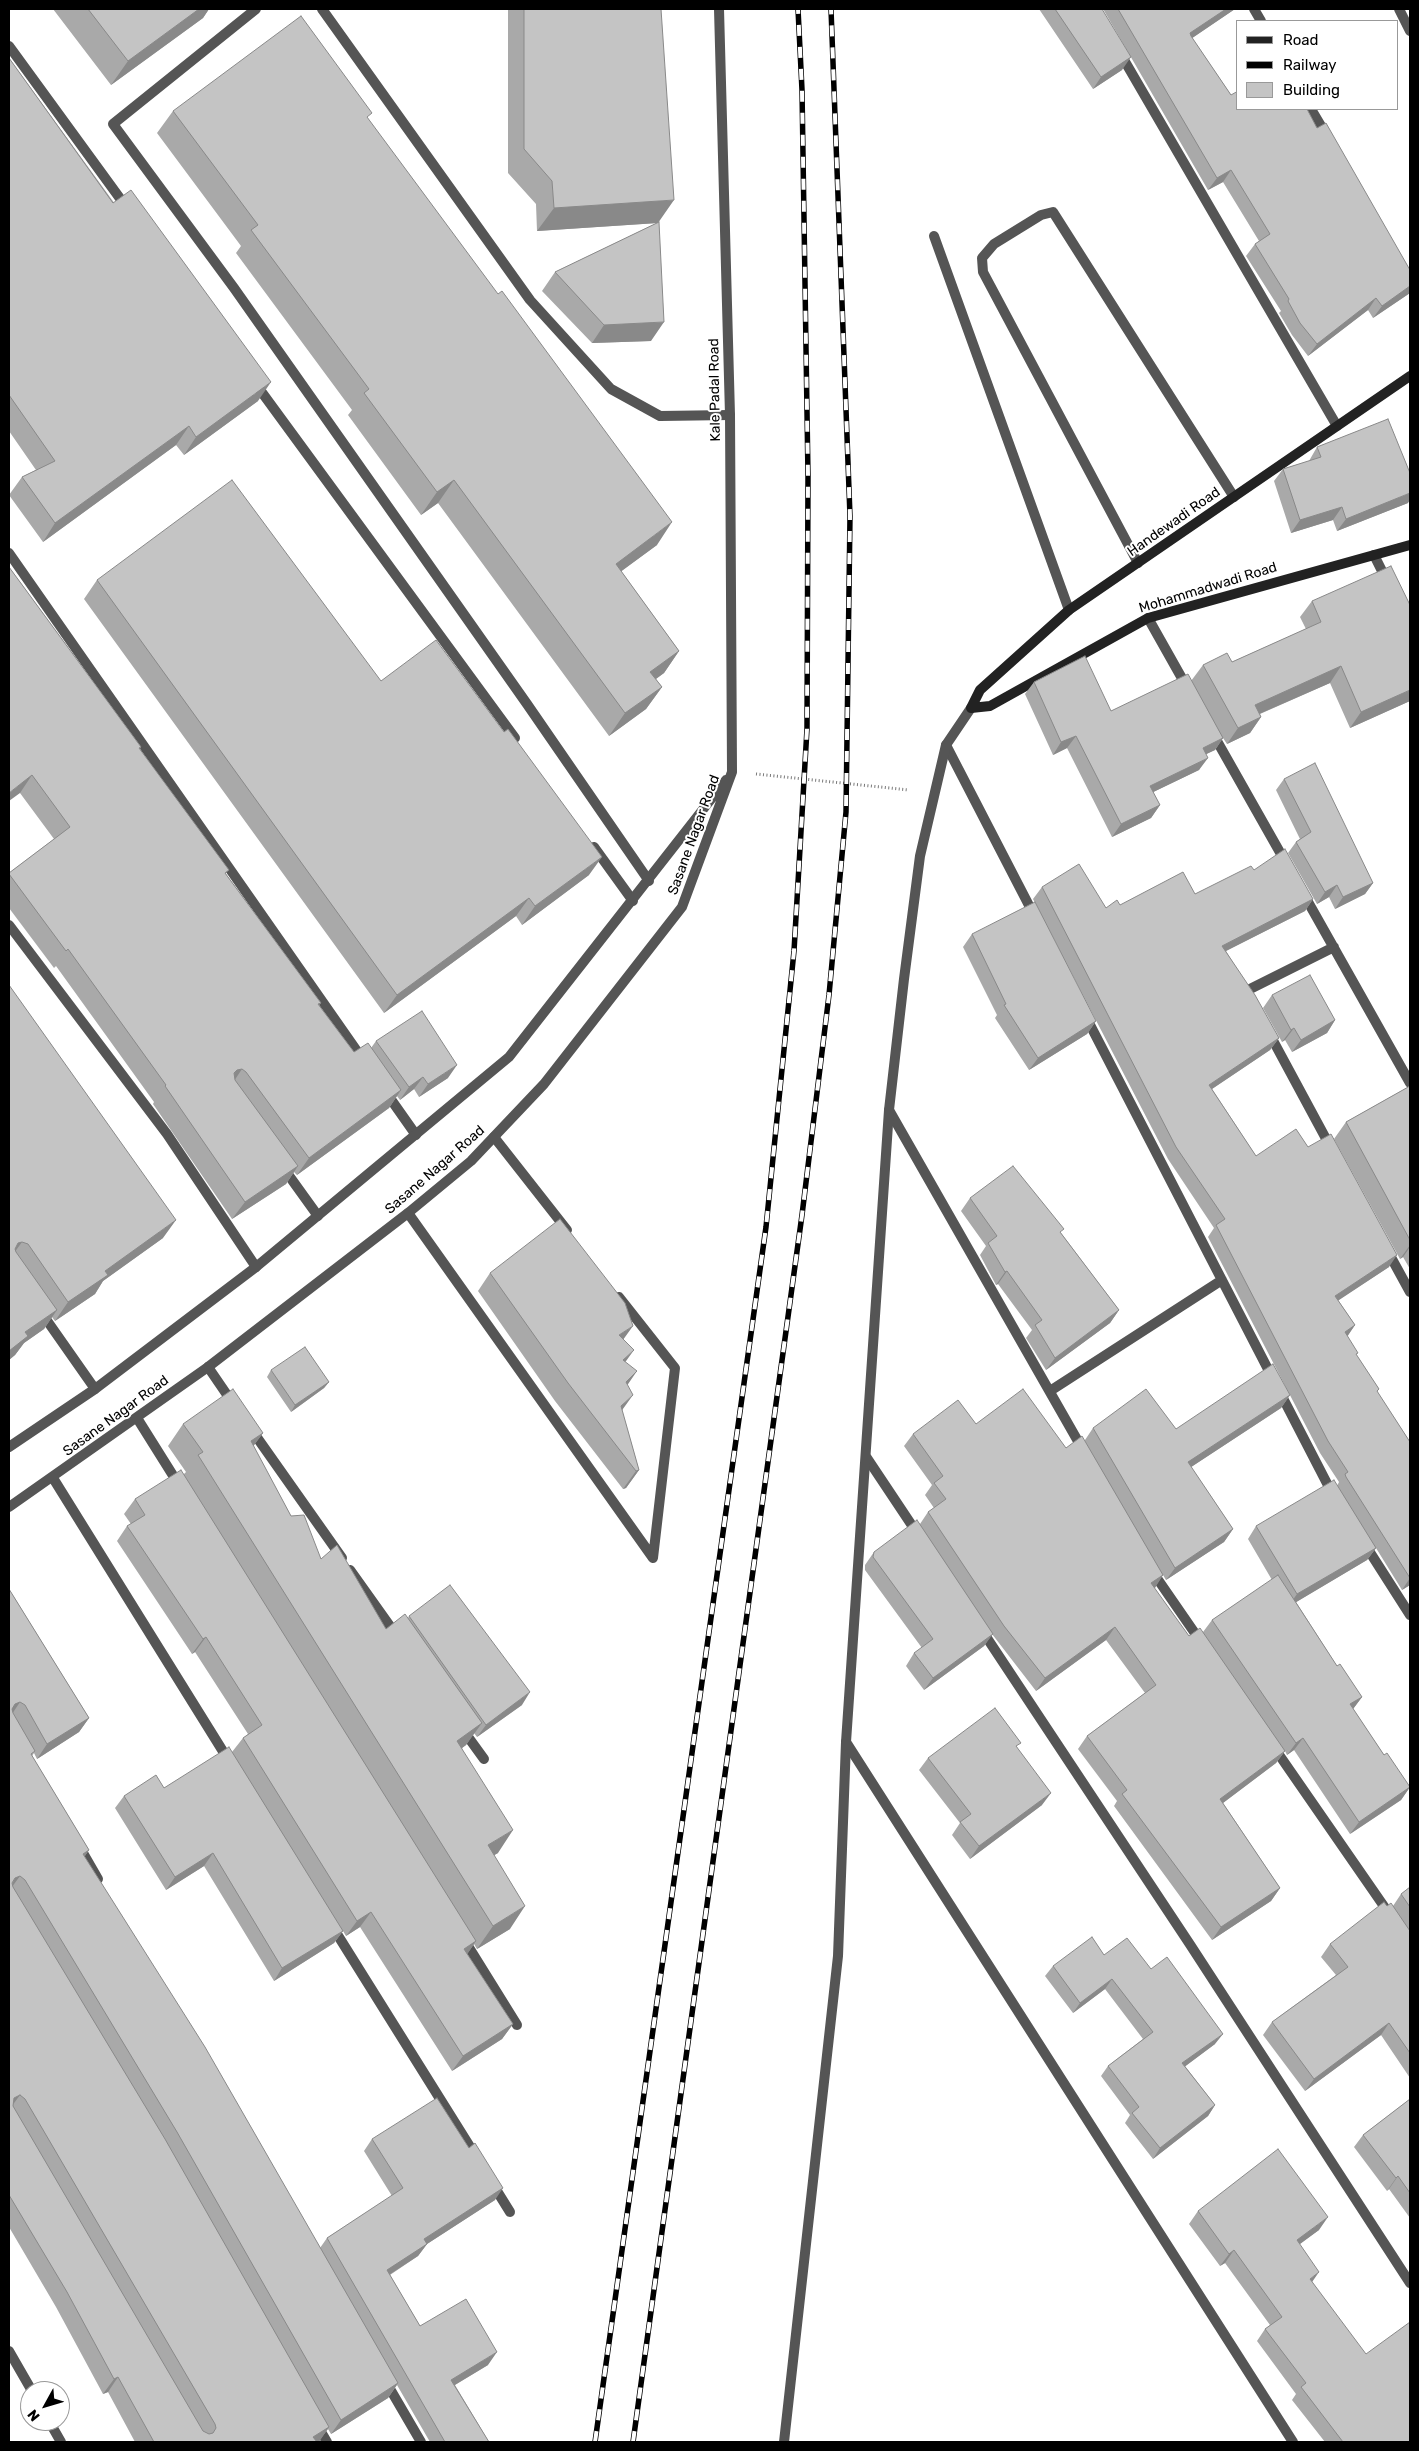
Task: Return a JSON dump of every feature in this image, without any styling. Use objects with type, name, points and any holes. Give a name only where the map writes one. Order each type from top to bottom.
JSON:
[{"type":"main road","name":"Handewadi Road","points":[[971,708],[980,690],[1069,610],[1410,376]]},
{"type":"main road","name":"Mohammadwadi Road","points":[[971,708],[990,706],[1148,618],[1410,545]]},
{"type":"street","points":[[256,9],[113,124],[245,304],[522,696],[649,881]]},
{"type":"street","points":[[322,9],[530,300],[611,389],[660,416],[730,415]]},
{"type":"street","name":"Kale Padal Road","points":[[719,9],[730,415],[732,772]]},
{"type":"street","points":[[1254,9],[1260,20]]},
{"type":"street","points":[[1399,9],[1410,31]]},
{"type":"street","points":[[1114,43],[1337,426]]},
{"type":"street","points":[[9,46],[132,216]]},
{"type":"street","points":[[1312,110],[1331,144]]},
{"type":"street","points":[[1138,563],[983,272],[982,258],[994,244],[1041,215],[1053,212],[1234,497]]},
{"type":"street","points":[[934,236],[1069,610]]},
{"type":"street","points":[[250,377],[522,748]]},
{"type":"street","points":[[9,553],[368,1067]]},
{"type":"street","points":[[1374,555],[1390,588]]},
{"type":"street","points":[[1148,618],[1192,696]]},
{"type":"street","points":[[784,2442],[838,1956],[846,1742],[867,1458],[889,1110],[920,856],[946,745],[971,708]]},
{"type":"street","points":[[1206,722],[1290,869]]},
{"type":"street","points":[[946,745],[1041,929]]},
{"type":"street","name":"Sasane Nagar Road","points":[[9,1447],[95,1389],[256,1266],[509,1057],[649,881],[732,772]]},
{"type":"street","name":"Sasane Nagar Road","points":[[9,1507],[53,1478],[208,1367],[408,1213],[471,1161],[544,1084],[682,907],[732,772]]},
{"type":"street","points":[[586,836],[633,901]]},
{"type":"street","points":[[1300,887],[1410,1083]]},
{"type":"street","points":[[9,925],[167,1134],[256,1266]]},
{"type":"street","points":[[1255,1008],[1246,991],[1334,947]]},
{"type":"street","points":[[1082,1008],[1337,1500]]},
{"type":"street","points":[[1265,1026],[1335,1155]]},
{"type":"street","points":[[379,1083],[416,1135]]},
{"type":"street","points":[[889,1110],[1088,1459]]},
{"type":"street","points":[[494,1137],[577,1243]]},
{"type":"street","points":[[278,1161],[318,1216]]},
{"type":"street","points":[[408,1213],[653,1558],[675,1368],[613,1290]]},
{"type":"street","points":[[1382,1241],[1410,1292]]},
{"type":"street","points":[[1050,1391],[1222,1280]]},
{"type":"street","points":[[32,1299],[95,1389]]},
{"type":"street","points":[[208,1367],[405,1647]]},
{"type":"street","points":[[137,1418],[186,1496]]},
{"type":"street","points":[[867,1458],[927,1549]]},
{"type":"street","points":[[53,1478],[237,1773]]},
{"type":"street","points":[[1358,1533],[1410,1615]]},
{"type":"street","points":[[1146,1561],[1207,1651]]},
{"type":"street","points":[[977,1624],[1192,1946],[1410,2283]]},
{"type":"street","points":[[455,1719],[484,1760]]},
{"type":"street","points":[[1269,1740],[1399,1928]]},
{"type":"street","points":[[846,1742],[1293,2442]]},
{"type":"street","points":[[73,1836],[103,1888]]},
{"type":"street","points":[[326,1916],[510,2212]]},
{"type":"street","points":[[459,1933],[517,2025]]},
{"type":"street","points":[[9,2351],[26,2381]]},
{"type":"street","points":[[381,2373],[420,2442]]},
{"type":"street","points":[[312,2416],[327,2442]]},
{"type":"street","points":[[55,2431],[61,2442]]},
{"type":"path","points":[[732,772],[935,792]]},
{"type":"building","points":[[88,9],[199,9],[128,61]]},
{"type":"building","points":[[524,9],[661,9],[674,200],[554,208],[552,181],[524,149]]},
{"type":"building","points":[[1055,9],[1102,9],[1131,57],[1101,77]]},
{"type":"building","points":[[1118,9],[1226,9],[1190,33],[1231,95],[1236,92],[1236,110],[1308,110],[1317,128],[1326,123],[1410,270],[1410,286],[1382,306],[1376,298],[1317,344],[1300,323],[1288,301],[1289,299],[1255,244],[1270,234],[1231,170],[1217,178]]},
{"type":"building","points":[[301,16],[372,113],[367,117],[498,294],[502,291],[672,522],[616,564],[679,651],[650,672],[662,687],[625,713],[454,480],[437,492],[364,393],[369,389],[251,230],[258,225],[173,111]]},
{"type":"building","points":[[9,58],[113,203],[131,190],[271,382],[196,437],[189,426],[55,523],[22,477],[55,461],[9,395]]},
{"type":"building","points":[[659,222],[664,322],[604,325],[555,272]]},
{"type":"building","points":[[1388,419],[1410,473],[1410,493],[1346,519],[1342,507],[1300,520],[1283,469],[1321,457],[1317,447]]},
{"type":"building","points":[[232,480],[381,681],[436,640],[504,732],[508,729],[602,857],[535,906],[529,898],[397,995],[97,580]]},
{"type":"building","points":[[1391,566],[1410,605],[1410,690],[1361,712],[1341,666],[1255,705],[1261,717],[1238,728],[1203,665],[1227,653],[1232,662],[1321,622],[1312,601]]},
{"type":"building","points":[[9,567],[229,870],[225,873],[321,1003],[318,1004],[354,1052],[368,1043],[401,1090],[309,1158],[246,1072],[242,1069],[237,1070],[234,1073],[235,1080],[298,1166],[245,1202],[166,1085],[68,949],[66,951],[9,874],[70,827],[32,775],[9,793]]},
{"type":"building","points":[[1085,656],[1111,711],[1188,674],[1223,738],[1203,748],[1208,758],[1150,786],[1160,805],[1121,824],[1076,736],[1061,742],[1034,682]]},
{"type":"building","points":[[1315,763],[1373,883],[1343,897],[1337,885],[1325,892],[1296,842],[1311,832],[1284,779]]},
{"type":"building","points":[[1285,849],[1313,899],[1222,946],[1255,995],[1279,1038],[1209,1085],[1256,1156],[1296,1129],[1308,1147],[1331,1134],[1397,1255],[1335,1296],[1355,1325],[1345,1332],[1358,1353],[1356,1354],[1410,1442],[1410,1578],[1346,1477],[1345,1474],[1348,1472],[1328,1441],[1216,1225],[1225,1219],[1176,1147],[1042,887],[1079,864],[1106,908],[1117,900],[1120,905],[1183,872],[1195,894],[1251,866],[1254,870]]},
{"type":"building","points":[[1035,902],[1096,1021],[1038,1058],[1004,1005],[1006,1004],[972,934]]},
{"type":"building","points":[[1310,975],[1335,1020],[1301,1040],[1294,1028],[1291,1030],[1272,995]]},
{"type":"building","points":[[9,985],[176,1220],[105,1271],[108,1275],[68,1302],[28,1244],[18,1243],[15,1249],[16,1252],[57,1310],[25,1332],[28,1336],[9,1351]]},
{"type":"building","points":[[422,1011],[457,1065],[428,1084],[423,1077],[409,1087],[376,1041]]},
{"type":"building","points":[[1410,1086],[1410,1240],[1346,1122]]},
{"type":"building","points":[[1013,1166],[1064,1229],[1060,1232],[1119,1310],[1055,1358],[1035,1325],[1042,1320],[1007,1271],[1005,1272],[988,1243],[997,1236],[970,1198]]},
{"type":"building","points":[[560,1219],[625,1303],[633,1326],[619,1335],[634,1350],[623,1360],[637,1371],[626,1382],[633,1395],[621,1406],[639,1470],[636,1471],[568,1383],[490,1273]]},
{"type":"building","points":[[305,1347],[329,1382],[295,1405],[271,1370]]},
{"type":"building","points":[[1273,1364],[1290,1395],[1188,1462],[1233,1529],[1175,1568],[1093,1428],[1146,1389],[1176,1429]]},
{"type":"building","points":[[233,1389],[263,1433],[251,1441],[291,1516],[304,1515],[321,1559],[337,1545],[386,1629],[405,1614],[482,1723],[457,1741],[513,1830],[488,1845],[525,1906],[493,1926],[198,1455],[203,1452],[183,1424]]},
{"type":"building","points":[[1023,1389],[1066,1448],[1082,1436],[1163,1575],[1151,1583],[1189,1636],[1200,1628],[1285,1751],[1220,1799],[1280,1888],[1221,1927],[1122,1794],[1127,1790],[1087,1736],[1156,1685],[1115,1627],[1045,1678],[1004,1626],[928,1512],[946,1499],[934,1483],[943,1476],[913,1434],[958,1400],[976,1424]]},
{"type":"building","points":[[181,1470],[476,1941],[464,1949],[513,2024],[463,2056],[371,1912],[357,1921],[243,1738],[262,1725],[206,1637],[203,1639],[127,1526],[145,1515],[135,1499]]},
{"type":"building","points":[[1334,1480],[1376,1548],[1297,1594],[1256,1526]]},
{"type":"building","points":[[917,1520],[993,1634],[933,1678],[914,1653],[933,1639],[873,1557],[874,1552]]},
{"type":"building","points":[[1278,1575],[1337,1666],[1340,1664],[1362,1697],[1350,1704],[1384,1755],[1387,1753],[1410,1787],[1359,1822],[1303,1738],[1296,1743],[1212,1620]]},
{"type":"building","points":[[450,1585],[530,1692],[486,1725],[409,1616]]},
{"type":"building","points":[[9,1589],[89,1718],[47,1744],[25,1705],[20,1702],[15,1704],[12,1709],[13,1713],[35,1751],[31,1754],[89,1850],[83,1854],[205,2047],[398,2383],[341,2420],[177,2132],[25,1880],[20,1876],[15,1878],[12,1883],[13,1887],[165,2139],[329,2427],[313,2437],[317,2442],[154,2442],[118,2377],[114,2379],[67,2292],[9,2195]],"holes":[[[20,2095],[25,2099],[215,2424],[216,2428],[213,2433],[209,2434],[203,2431],[13,2106],[14,2098]]]},
{"type":"building","points":[[995,1708],[1021,1743],[1016,1746],[1051,1793],[979,1846],[960,1822],[971,1814],[928,1758]]},
{"type":"building","points":[[229,1747],[343,1931],[282,1968],[213,1853],[175,1877],[124,1796],[156,1775],[164,1788]]},
{"type":"building","points":[[1410,1887],[1410,1907],[1401,1894]]},
{"type":"building","points":[[1384,1902],[1387,1906],[1391,1903],[1410,1931],[1410,2053],[1389,2023],[1314,2079],[1272,2022],[1348,1967],[1330,1944]]},
{"type":"building","points":[[1092,1937],[1104,1955],[1127,1938],[1151,1969],[1167,1957],[1223,2034],[1182,2063],[1215,2105],[1160,2148],[1132,2113],[1139,2107],[1108,2066],[1153,2032],[1112,1979],[1080,2003],[1053,1966]]},
{"type":"building","points":[[437,2098],[469,2148],[475,2143],[503,2188],[424,2239],[427,2244],[387,2270],[420,2326],[466,2299],[497,2352],[451,2380],[489,2442],[445,2442],[327,2238],[403,2188],[372,2139]]},
{"type":"building","points":[[1410,2099],[1410,2193],[1363,2135]]},
{"type":"building","points":[[1278,2149],[1328,2217],[1297,2240],[1319,2272],[1310,2279],[1366,2354],[1410,2322],[1410,2442],[1343,2442],[1301,2387],[1306,2383],[1265,2329],[1282,2317],[1234,2250],[1229,2254],[1198,2211]]},
{"type":"railway","points":[[595,2442],[766,1227],[794,951],[807,729],[808,476],[802,90],[798,9]]},
{"type":"railway","points":[[633,2442],[802,1215],[829,995],[846,812],[850,516],[831,9]]}]
